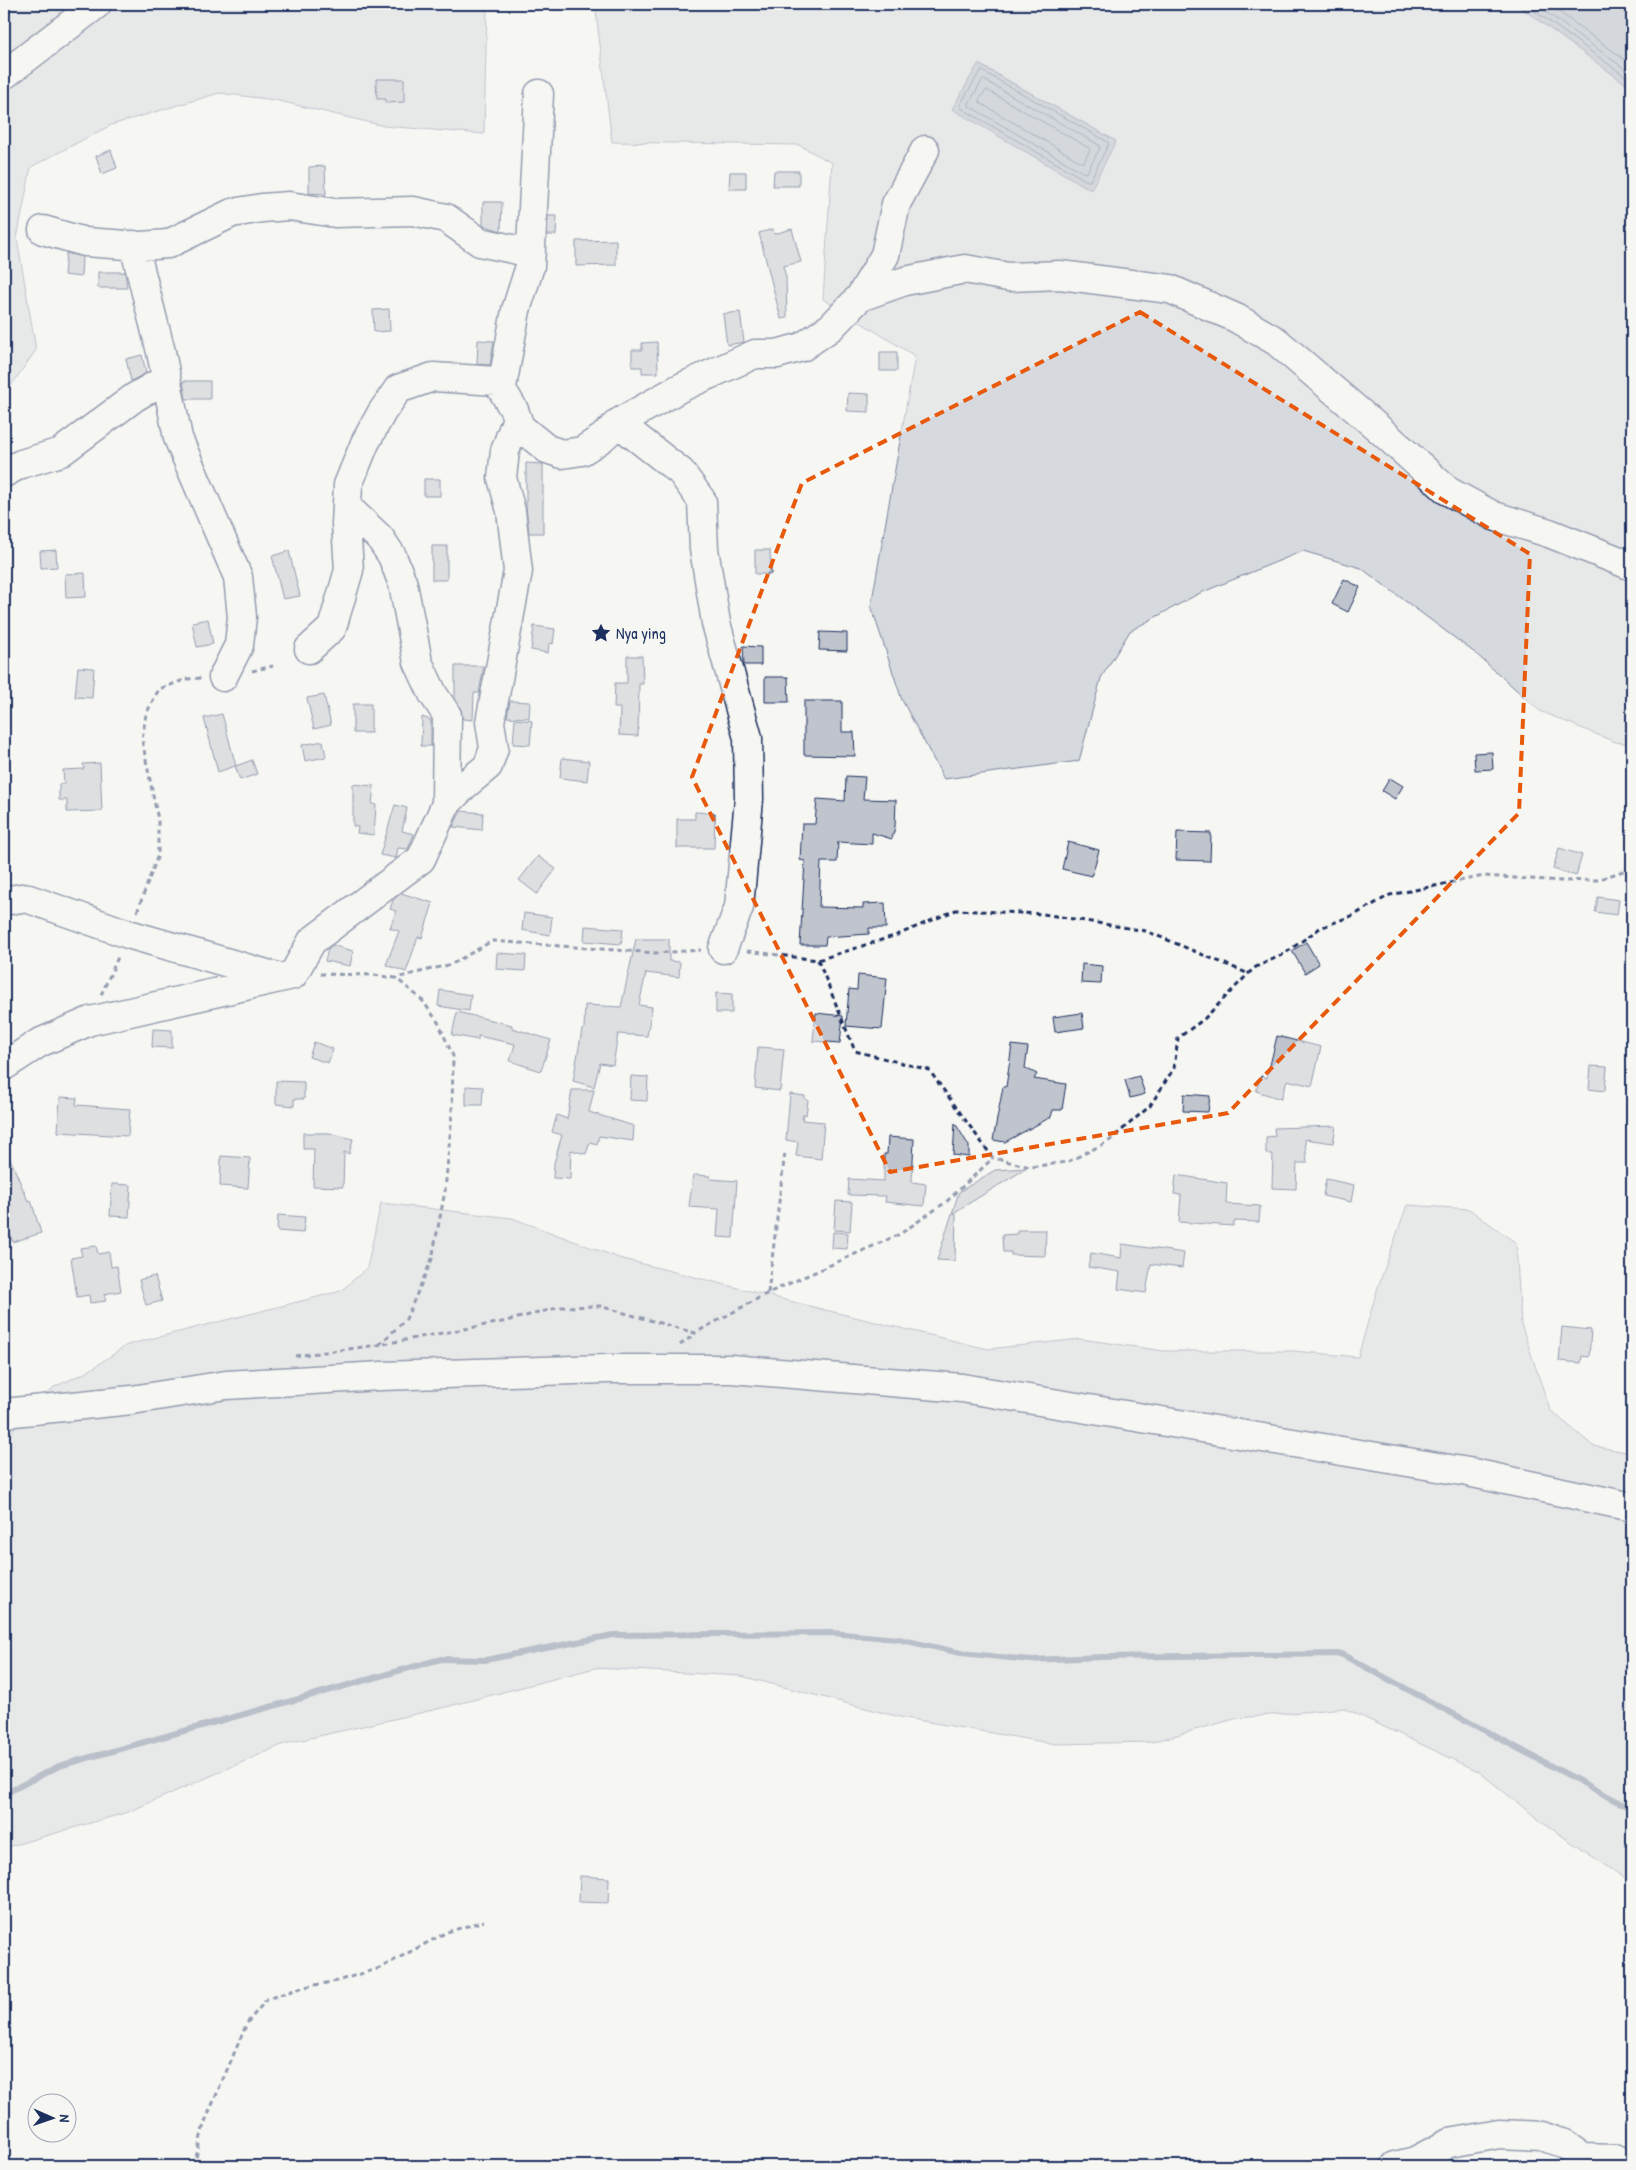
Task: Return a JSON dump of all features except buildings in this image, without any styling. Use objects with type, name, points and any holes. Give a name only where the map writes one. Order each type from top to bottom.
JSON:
[{"type":"street","points":[[4,75],[97,4]]},
{"type":"street","points":[[502,387],[516,310],[530,266],[539,94]]},
{"type":"street","points":[[309,649],[332,628],[349,570],[348,485],[365,444],[382,412],[398,389],[433,377],[497,382],[502,387],[520,427],[548,450],[562,454],[582,451],[602,438],[618,423],[680,388],[755,354],[777,354],[802,347],[831,327],[860,297],[885,255],[896,204],[925,150]]},
{"type":"street","points":[[43,230],[85,242],[134,245],[168,244],[232,213],[290,206],[336,213],[414,211],[446,218],[480,242],[531,254]]},
{"type":"street","points":[[134,245],[161,352],[178,438],[238,578],[242,617],[239,645],[223,677]]},
{"type":"street","points":[[860,297],[905,281],[965,269],[1008,277],[1060,275],[1170,289],[1236,318],[1276,341],[1448,490],[1494,516],[1549,534],[1632,566]]},
{"type":"street","points":[[4,473],[21,464],[61,452],[135,397],[166,378]]},
{"type":"street","points":[[4,1066],[39,1043],[90,1021],[286,976],[312,941],[420,860],[446,804],[488,766],[494,748],[490,722],[518,571],[511,511],[502,478],[505,451],[517,418]]},
{"type":"street","points":[[618,423],[681,472],[702,501],[704,549],[716,623],[748,738],[749,799],[739,907],[723,949]]},
{"type":"street","points":[[347,507],[380,538],[392,556],[403,584],[418,662],[433,694],[447,715],[446,804]]},
{"type":"street","points":[[4,901],[21,898],[30,899],[128,934],[286,976]]},
{"type":"street","points":[[4,1413],[132,1400],[226,1385],[381,1376],[731,1369],[962,1388],[1468,1472],[1632,1507]]},
{"type":"street","points":[[1395,2166],[1415,2161],[1449,2142],[1499,2134],[1542,2136],[1564,2144],[1583,2158],[1614,2159],[1632,2166]]},
{"type":"path","points":[[90,1021],[128,934],[158,855],[158,820],[142,740],[146,714],[159,689],[187,679],[223,677],[273,666]]},
{"type":"path","points":[[818,960],[855,1051],[929,1070],[993,1158],[1030,1167],[1068,1162],[1108,1142],[1150,1106],[1174,1068],[1178,1038],[1204,1019],[1254,968],[1284,954],[1320,928],[1354,915],[1390,895],[1484,876],[1562,881],[1597,880],[1632,868]]},
{"type":"path","points":[[286,976],[374,975],[396,978],[452,964],[492,941],[656,953],[723,949],[818,960],[897,935],[956,910],[1044,914],[1146,931],[1249,974]]},
{"type":"path","points":[[396,978],[422,1000],[438,1022],[453,1056],[452,1114],[445,1191],[432,1259],[406,1319],[378,1345],[502,1322],[561,1307],[600,1306],[695,1333],[768,1293],[900,1234],[946,1202],[993,1158]]},
{"type":"path","points":[[768,1293],[785,1152]]},
{"type":"path","points":[[194,2166],[204,2124],[247,2023],[268,1999],[304,1987],[337,1981],[380,1968],[448,1932],[484,1921]]},
{"type":"highlighted area","points":[[1140,312],[1530,554],[1519,813],[1228,1113],[890,1172],[692,777],[802,483]]},
{"type":"shaded area","points":[[4,4],[487,4],[484,134],[384,126],[275,100],[219,93],[111,125],[31,167],[17,238],[36,350],[8,390],[4,390]]},
{"type":"shaded area","points":[[595,4],[1516,4],[1626,84],[1632,86],[1632,744],[1615,742],[1540,711],[1475,653],[1361,568],[1303,551],[1198,594],[1130,631],[1101,678],[1079,761],[944,779],[902,700],[871,606],[915,356],[823,299],[832,163],[799,145],[612,142]],"holes":[[[979,64],[1116,141],[953,109]]]},
{"type":"shaded area","points":[[381,1203],[512,1218],[619,1258],[988,1349],[1081,1339],[1164,1351],[1294,1351],[1358,1357],[1377,1290],[1407,1205],[1469,1209],[1516,1243],[1521,1324],[1550,1410],[1593,1446],[1632,1453],[1632,1883],[1543,1823],[1478,1771],[1344,1708],[1238,1718],[1152,1742],[1055,1744],[900,1717],[741,1676],[595,1668],[446,1707],[284,1744],[128,1812],[4,1848],[4,1448],[11,1432],[54,1387],[87,1372],[127,1345],[341,1291],[367,1268]]},
{"type":"water","points":[[1516,4],[1632,4],[1632,86],[1626,84]]},
{"type":"water","points":[[978,64],[1116,141],[1091,190],[952,109]]},
{"type":"waterway","points":[[4,1794],[59,1766],[441,1659],[485,1660],[613,1635],[832,1633],[898,1639],[961,1653],[1030,1660],[1102,1657],[1341,1654],[1632,1809]]},
{"type":"place","name":"Nya ying","points":[[601,633]]}]
